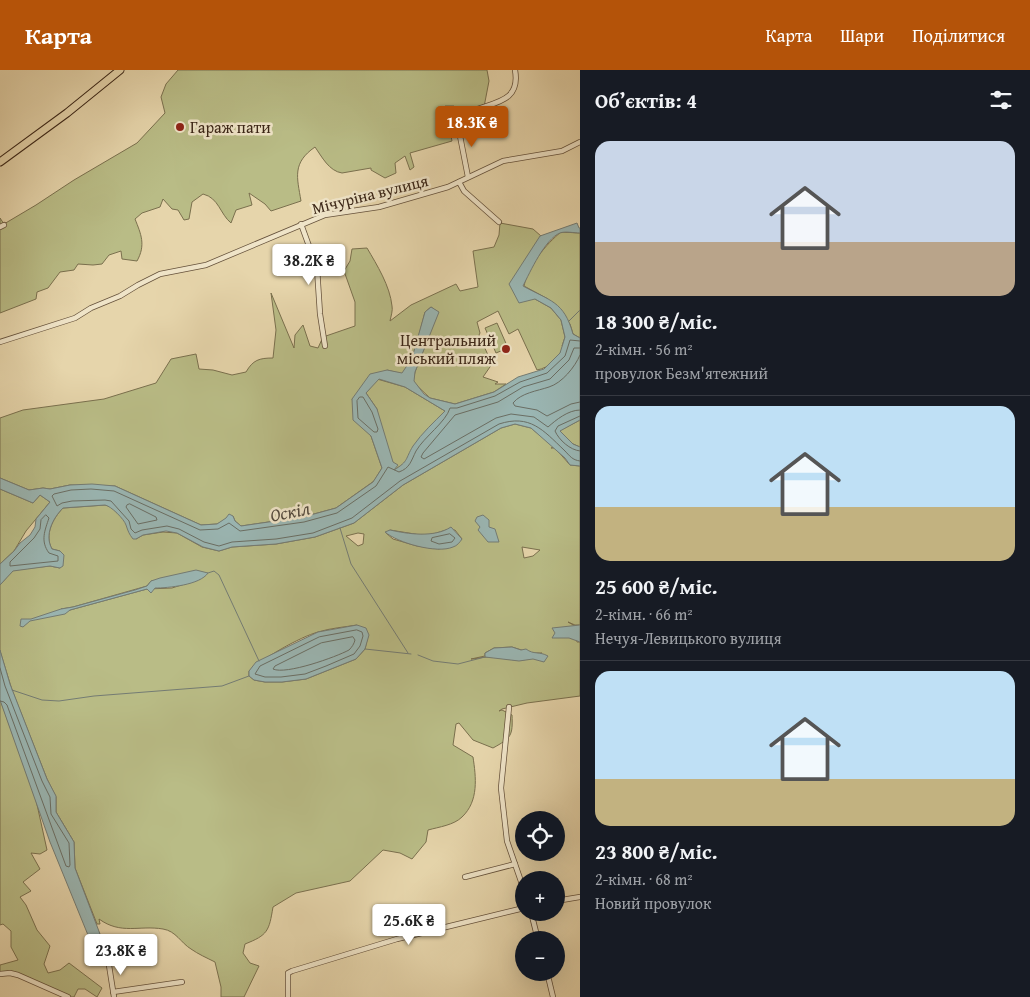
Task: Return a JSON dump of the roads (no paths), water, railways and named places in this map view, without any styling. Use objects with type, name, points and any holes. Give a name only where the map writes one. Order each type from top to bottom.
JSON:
[{"type":"main road","points":[[0,162],[67,113],[120,70]]},
{"type":"street","points":[[468,177],[460,136],[461,117],[467,113],[505,100],[514,91],[517,80],[515,70]]},
{"type":"street","name":"Мічуріна вулиця","points":[[0,342],[75,318],[160,274],[206,265],[325,215],[379,207],[459,182],[503,160],[562,151],[580,142]]},
{"type":"street","points":[[459,182],[464,190],[500,222]]},
{"type":"street","points":[[301,224],[317,268],[320,314],[325,346]]},
{"type":"street","points":[[509,707],[501,788],[506,833],[517,871]]},
{"type":"street","points":[[465,877],[515,864]]},
{"type":"street","points":[[565,900],[580,897]]},
{"type":"street","points":[[288,997],[288,973],[292,971],[397,939],[515,910]]},
{"type":"street","points":[[108,959],[114,994],[182,982]]},
{"type":"street","points":[[0,974],[10,973],[18,975],[68,997]]},
{"type":"street","points":[[549,981],[553,997]]},
{"type":"water","points":[[577,223],[580,228],[580,233],[567,232],[554,236],[538,256],[523,286],[555,303],[565,315],[573,334],[580,338],[580,420],[560,431],[573,444],[580,447],[580,466],[570,465],[565,458],[531,428],[515,424],[501,428],[403,485],[354,523],[315,537],[276,544],[232,547],[219,551],[203,547],[177,533],[166,531],[143,535],[133,539],[123,519],[114,510],[105,505],[63,508],[53,522],[49,538],[52,549],[60,551],[64,555],[63,566],[60,568],[50,566],[13,571],[0,585],[0,564],[30,535],[35,527],[36,519],[50,502],[40,495],[33,503],[0,489],[0,478],[29,490],[50,489],[70,485],[115,486],[201,525],[217,524],[229,514],[241,526],[303,517],[336,508],[373,482],[382,468],[371,436],[353,420],[352,399],[370,374],[387,370],[402,373],[412,358],[425,312],[431,307],[439,312],[415,372],[414,381],[424,394],[430,398],[455,404],[494,392],[518,377],[544,369],[560,353],[565,337],[561,320],[551,308],[535,299],[519,303],[509,284],[540,236]],"holes":[[[379,379],[405,387],[445,411],[417,441],[404,462],[394,470],[398,465],[393,462],[377,409],[366,393]]]},
{"type":"water","points":[[483,515],[489,520],[489,527],[495,529],[499,542],[488,542],[478,530],[480,527],[475,521],[477,517]]},
{"type":"water","points":[[451,527],[462,539],[456,546],[446,549],[418,546],[399,540],[385,532],[390,530],[413,534],[429,534]]},
{"type":"water","points":[[196,570],[208,573],[191,583],[155,588],[151,593],[147,589],[70,610],[65,614],[30,621],[23,627],[20,626],[21,619],[31,619],[61,609],[135,590],[147,586],[151,581],[160,578]]},
{"type":"water","points":[[357,625],[366,628],[369,635],[365,649],[356,659],[306,679],[265,682],[254,680],[249,676],[249,671],[256,662],[318,632]]},
{"type":"water","points":[[580,625],[580,642],[569,638],[552,638],[555,633],[552,628]]},
{"type":"water","points":[[512,647],[548,656],[544,662],[533,659],[519,661],[485,657],[485,653],[494,648]]},
{"type":"water","points":[[0,650],[10,684],[47,779],[56,796],[56,812],[74,842],[75,868],[100,934],[90,940],[50,842],[0,700]]},
{"type":"waterway","points":[[569,321],[580,310]]},
{"type":"waterway","points":[[340,528],[351,564],[408,653]]},
{"type":"waterway","points":[[208,573],[214,571],[219,575],[259,661]]},
{"type":"waterway","points":[[365,649],[411,654]]},
{"type":"waterway","points":[[418,655],[433,661],[458,664],[485,657]]},
{"type":"waterway","points":[[12,690],[42,700],[59,701],[94,696],[222,686],[249,676]]},
{"type":"waterway","points":[[93,934],[97,947]]},
{"type":"place","name":"Гараж пати","points":[[180,127]]},
{"type":"place","name":"Центральний міський пляж","points":[[506,349]]},
{"type":"water label","name":"Оскіл","points":[[290,512]]}]
